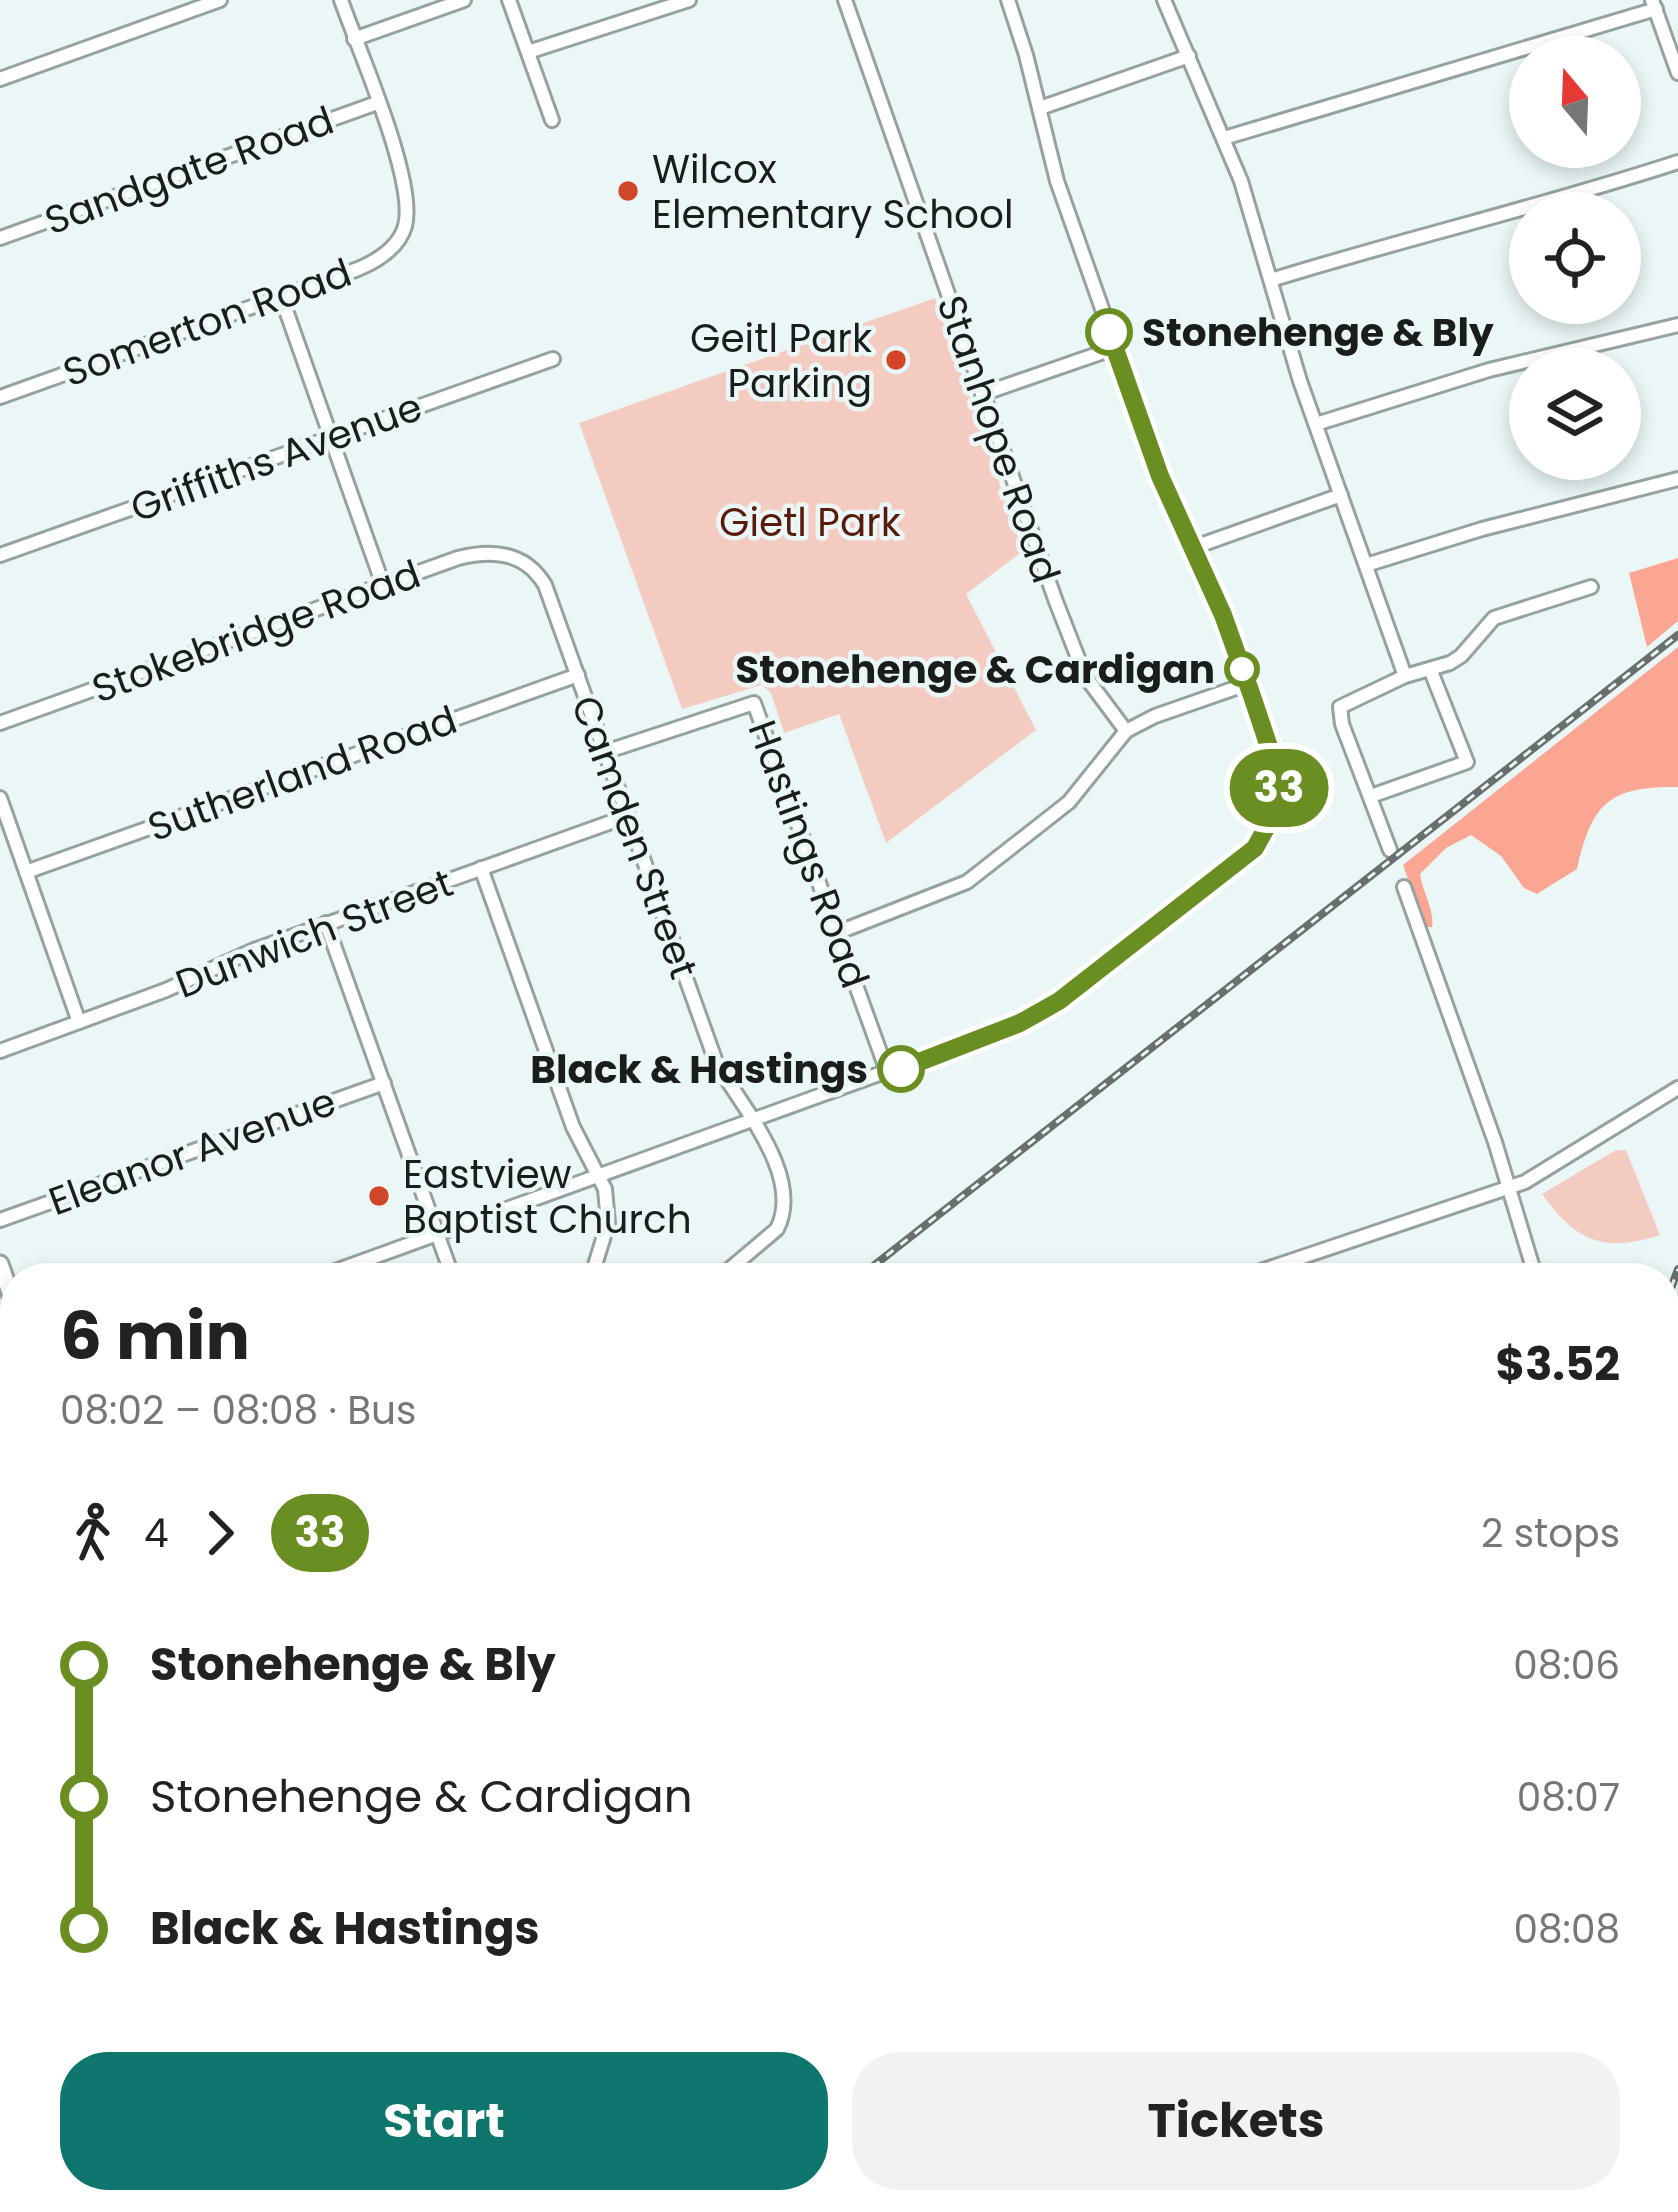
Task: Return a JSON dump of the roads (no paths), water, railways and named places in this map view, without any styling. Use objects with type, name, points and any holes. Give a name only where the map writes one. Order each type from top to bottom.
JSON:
[{"type":"street","points":[[0,79],[220,0]]},
{"type":"street","points":[[341,0],[377,103]]},
{"type":"street","points":[[355,39],[464,0]]},
{"type":"street","points":[[509,0],[552,120]]},
{"type":"street","points":[[527,52],[689,0]]},
{"type":"street","name":"Stanhope Road","points":[[845,0],[1084,676],[1126,731]]},
{"type":"street","points":[[358,1263],[1001,1032],[1059,1001],[1255,848],[1276,810],[1278,774],[1223,615],[1160,476],[1114,348],[1058,181],[1008,0]]},
{"type":"street","points":[[1165,0],[1224,138],[1316,424],[1405,676]]},
{"type":"street","points":[[1224,138],[1654,5],[1678,73]]},
{"type":"street","points":[[1040,108],[1189,56]]},
{"type":"street","name":"Somerton Road","points":[[0,397],[369,264],[391,249],[408,234],[406,187],[377,103]]},
{"type":"street","name":"Sandgate Road","points":[[0,238],[377,103]]},
{"type":"street","points":[[1271,280],[1678,162]]},
{"type":"street","points":[[281,296],[383,585]]},
{"type":"street","points":[[1316,424],[1489,370],[1678,325]]},
{"type":"street","points":[[982,394],[1114,348]]},
{"type":"street","name":"Griffiths Avenue","points":[[0,555],[553,359]]},
{"type":"street","points":[[1366,566],[1482,529],[1678,478]]},
{"type":"street","points":[[1192,548],[1341,495]]},
{"type":"street","name":"Stokebridge Road","points":[[0,723],[472,554],[516,552]]},
{"type":"street","name":"Camden Street","points":[[516,552],[545,585],[716,1062],[756,1122],[783,1192],[783,1219],[765,1242],[738,1263]]},
{"type":"street","points":[[1390,850],[1342,724],[1340,707],[1460,656],[1495,618],[1591,586]]},
{"type":"street","points":[[1371,796],[1467,762],[1430,669]]},
{"type":"street","name":"Sutherland Road","points":[[26,872],[578,675]]},
{"type":"street","points":[[838,932],[942,894],[993,865],[1070,802],[1126,731],[1247,684]]},
{"type":"street","name":"Hastings Road","points":[[605,752],[754,703],[888,1074]]},
{"type":"street","points":[[0,798],[79,1022]]},
{"type":"street","name":"Dunwich Street","points":[[0,1051],[326,923],[628,816]]},
{"type":"street","points":[[481,868],[573,1127],[608,1198],[608,1223],[596,1263]]},
{"type":"street","points":[[1404,887],[1511,1188],[1532,1263]]},
{"type":"street","points":[[326,923],[447,1263]]},
{"type":"street","name":"Eleanor Avenue","points":[[0,1220],[384,1083]]},
{"type":"street","points":[[1285,1263],[1511,1188],[1678,1088]]},
{"type":"railway","points":[[877,1263],[1678,635]]},
{"type":"place","name":"Wilcox Elementary School","points":[[628,191]]},
{"type":"place","name":"Stonehenge & Bly","points":[[1109,332]]},
{"type":"place","name":"Geitl Park Parking","points":[[896,360]]},
{"type":"place","name":"Stonehenge & Cardigan","points":[[1242,669]]},
{"type":"place","name":"Black & Hastings","points":[[901,1069]]},
{"type":"place","name":"Eastview Baptist Church","points":[[379,1196]]},
{"type":"park label","name":"Gietl Park","points":[[810,522]]}]
